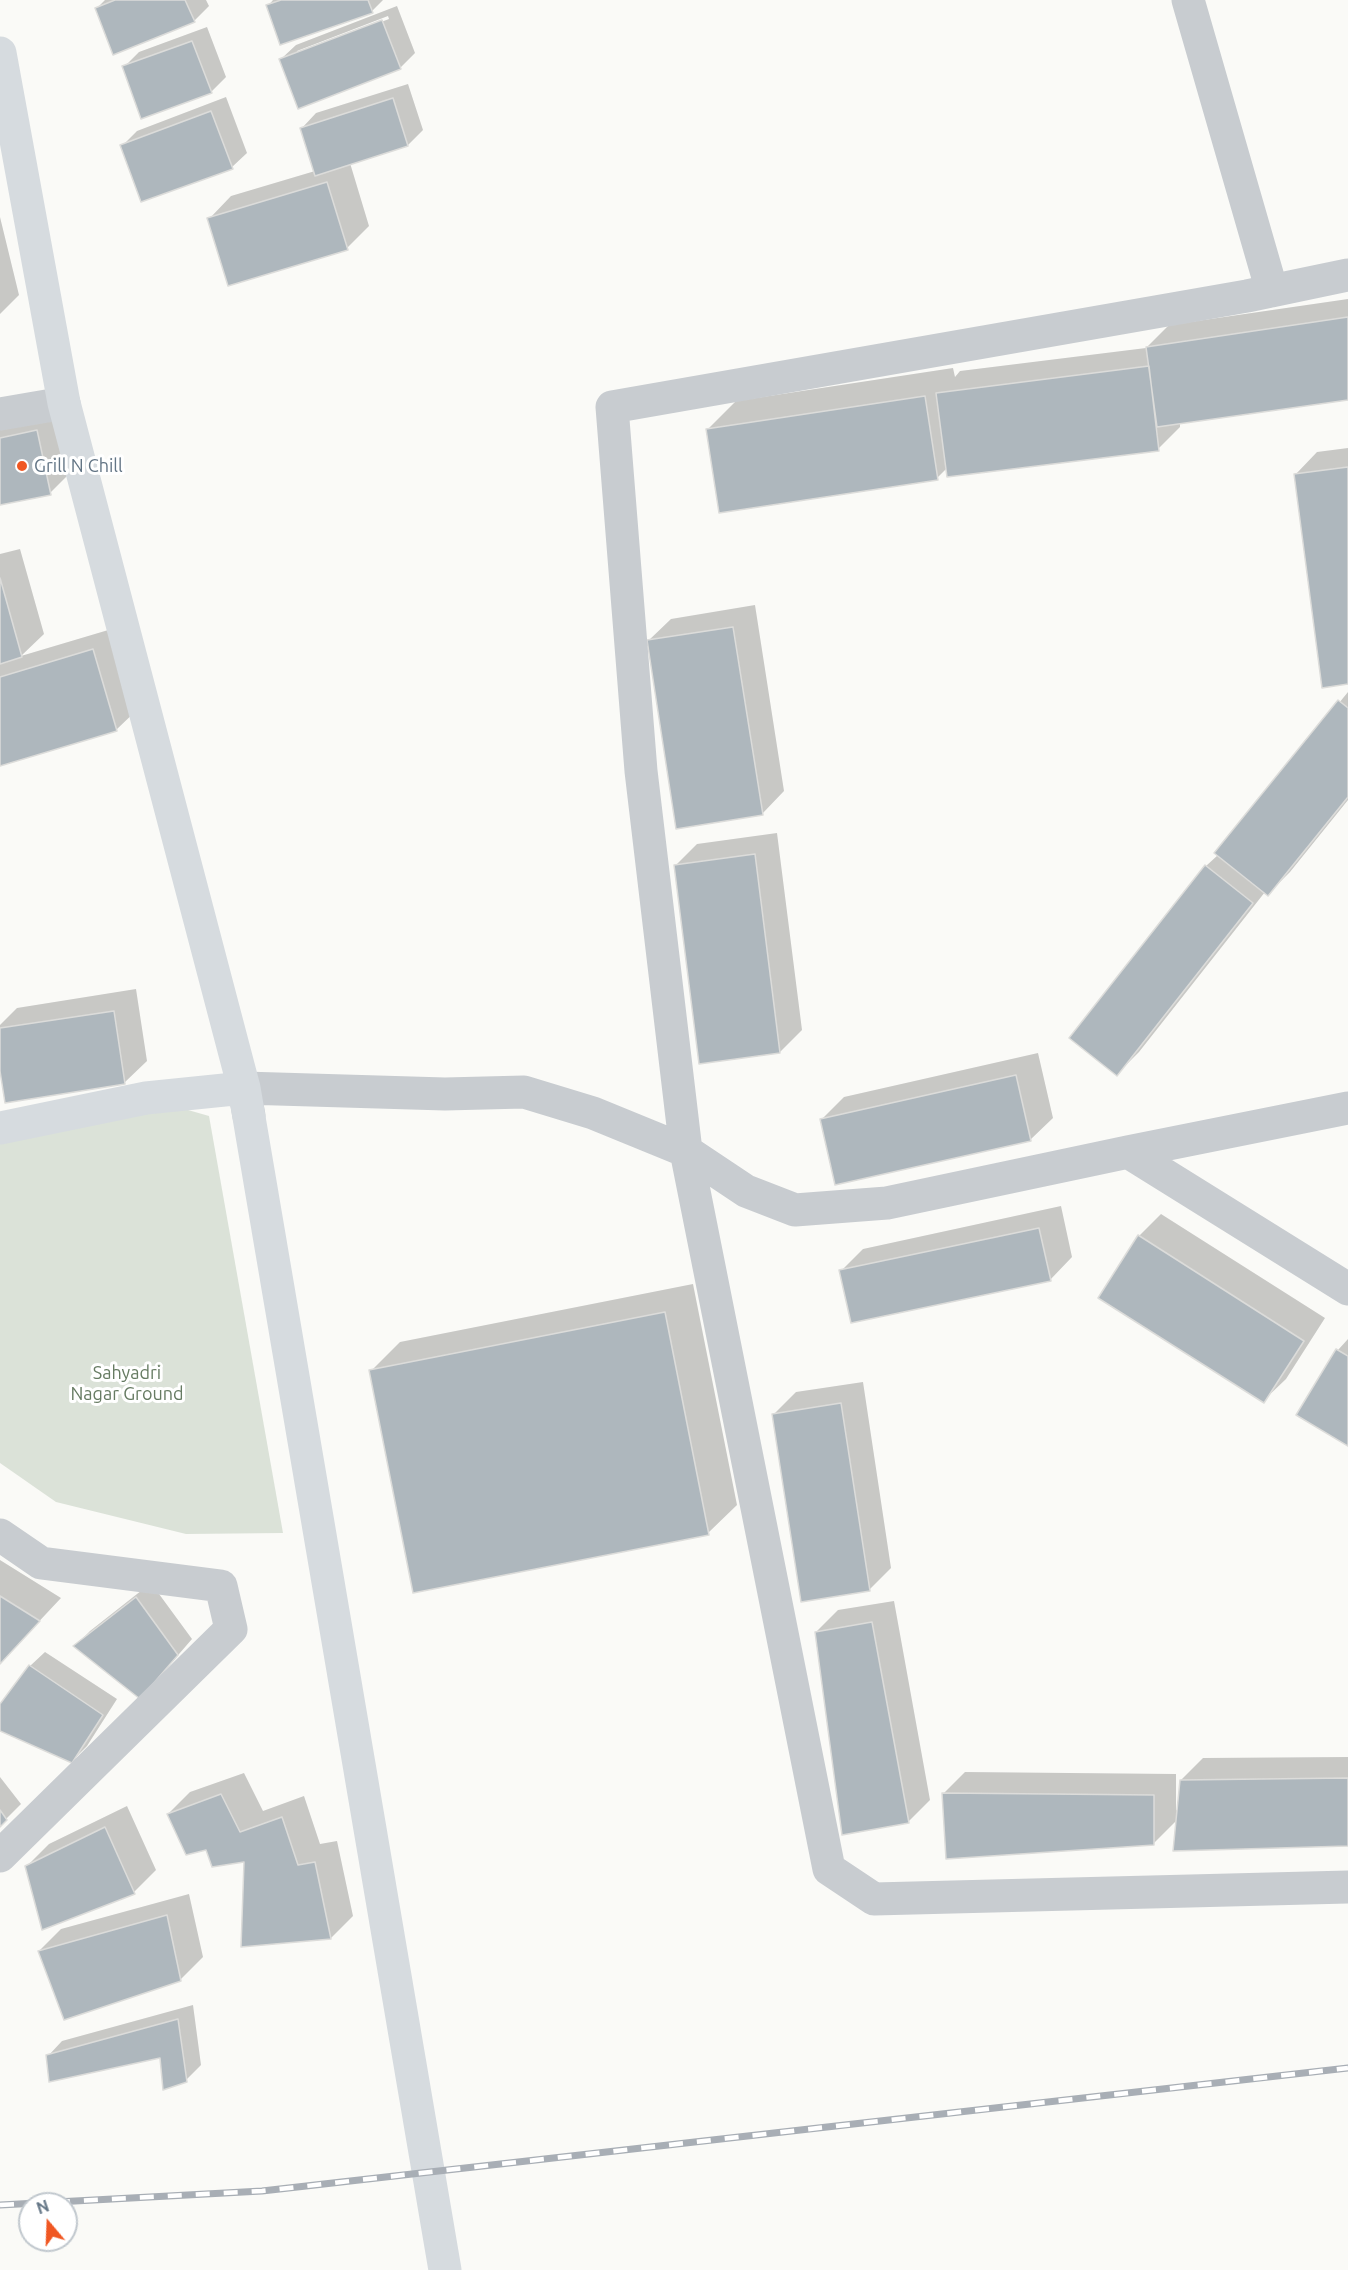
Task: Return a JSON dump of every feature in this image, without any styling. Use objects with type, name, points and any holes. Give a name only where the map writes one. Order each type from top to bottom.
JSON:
[{"type":"main road","points":[[0,53],[64,403],[244,1088],[443,2263]]},
{"type":"main road","points":[[0,1128],[146,1098],[244,1088]]},
{"type":"street","points":[[1188,0],[1272,291]]},
{"type":"street","points":[[1348,275],[1272,291],[612,407],[641,771],[686,1151],[830,1869],[874,1899],[1348,1887]]},
{"type":"street","points":[[0,414],[64,403]]},
{"type":"street","points":[[244,1088],[445,1094],[524,1092],[593,1113],[686,1151],[746,1191],[795,1210],[886,1203],[1348,1108]]},
{"type":"street","points":[[1128,1152],[1348,1289]]},
{"type":"street","points":[[0,1535],[41,1563],[221,1586],[231,1629],[0,1857]]},
{"type":"green space","name":"Sahyadri Nagar Ground","points":[[146,1098],[209,1116],[283,1533],[186,1534],[56,1502],[0,1463],[0,1134]]},
{"type":"building","points":[[115,0],[185,0],[195,22],[113,55],[95,8]]},
{"type":"building","points":[[281,0],[368,0],[373,13],[280,45],[266,5]]},
{"type":"building","points":[[382,20],[401,69],[298,109],[279,59]]},
{"type":"building","points":[[192,41],[212,93],[141,119],[122,66]]},
{"type":"building","points":[[393,98],[408,146],[315,176],[300,128]]},
{"type":"building","points":[[211,111],[233,169],[141,202],[120,145]]},
{"type":"building","points":[[327,182],[348,250],[228,286],[207,218]]},
{"type":"building","points":[[1348,317],[1348,400],[1157,427],[1146,347]]},
{"type":"building","points":[[1149,366],[1159,451],[947,477],[936,393]]},
{"type":"building","points":[[925,396],[938,480],[719,513],[706,429]]},
{"type":"building","name":"Grill N Chill","points":[[37,430],[51,495],[0,505],[0,438]]},
{"type":"building","points":[[1348,467],[1348,684],[1322,688],[1294,474]]},
{"type":"building","points":[[0,578],[22,657],[0,664]]},
{"type":"building","points":[[733,627],[763,815],[676,829],[647,640]]},
{"type":"building","points":[[93,649],[117,731],[0,766],[0,677]]},
{"type":"building","points":[[1338,700],[1348,708],[1348,797],[1268,896],[1214,853]]},
{"type":"building","points":[[755,854],[780,1053],[699,1064],[674,865]]},
{"type":"building","points":[[1205,865],[1253,903],[1117,1076],[1069,1038]]},
{"type":"building","points":[[114,1011],[125,1084],[5,1103],[0,1071],[0,1028]]},
{"type":"building","points":[[1016,1075],[1031,1141],[835,1185],[820,1119]]},
{"type":"building","points":[[1039,1228],[1051,1281],[851,1323],[839,1270]]},
{"type":"building","points":[[1138,1235],[1304,1341],[1264,1403],[1098,1298]]},
{"type":"building","points":[[665,1312],[709,1535],[413,1593],[369,1370]]},
{"type":"building","points":[[1336,1349],[1348,1356],[1348,1446],[1296,1415]]},
{"type":"building","points":[[841,1403],[870,1591],[801,1602],[772,1414]]},
{"type":"building","points":[[0,1596],[40,1621],[0,1664]]},
{"type":"building","points":[[136,1597],[178,1655],[140,1699],[73,1646]]},
{"type":"building","points":[[872,1622],[909,1823],[842,1835],[815,1632]]},
{"type":"building","points":[[29,1665],[103,1715],[72,1763],[0,1731],[0,1704]]},
{"type":"building","points":[[1348,1778],[1348,1846],[1173,1851],[1180,1780]]},
{"type":"building","points":[[942,1793],[1154,1795],[1154,1845],[946,1859]]},
{"type":"building","points":[[221,1794],[240,1832],[282,1817],[298,1865],[315,1862],[331,1939],[241,1947],[244,1862],[212,1867],[206,1850],[186,1855],[167,1814]]},
{"type":"building","points":[[0,1810],[7,1820],[0,1827]]},
{"type":"building","points":[[105,1827],[135,1894],[42,1930],[25,1866]]},
{"type":"building","points":[[167,1915],[181,1981],[64,2020],[38,1951]]},
{"type":"building","points":[[178,2019],[187,2082],[163,2090],[160,2058],[49,2082],[46,2055]]},
{"type":"railway","points":[[0,2205],[262,2191],[1348,2068]]},
{"type":"place","name":"Grill N Chill","points":[[22,466]]}]
